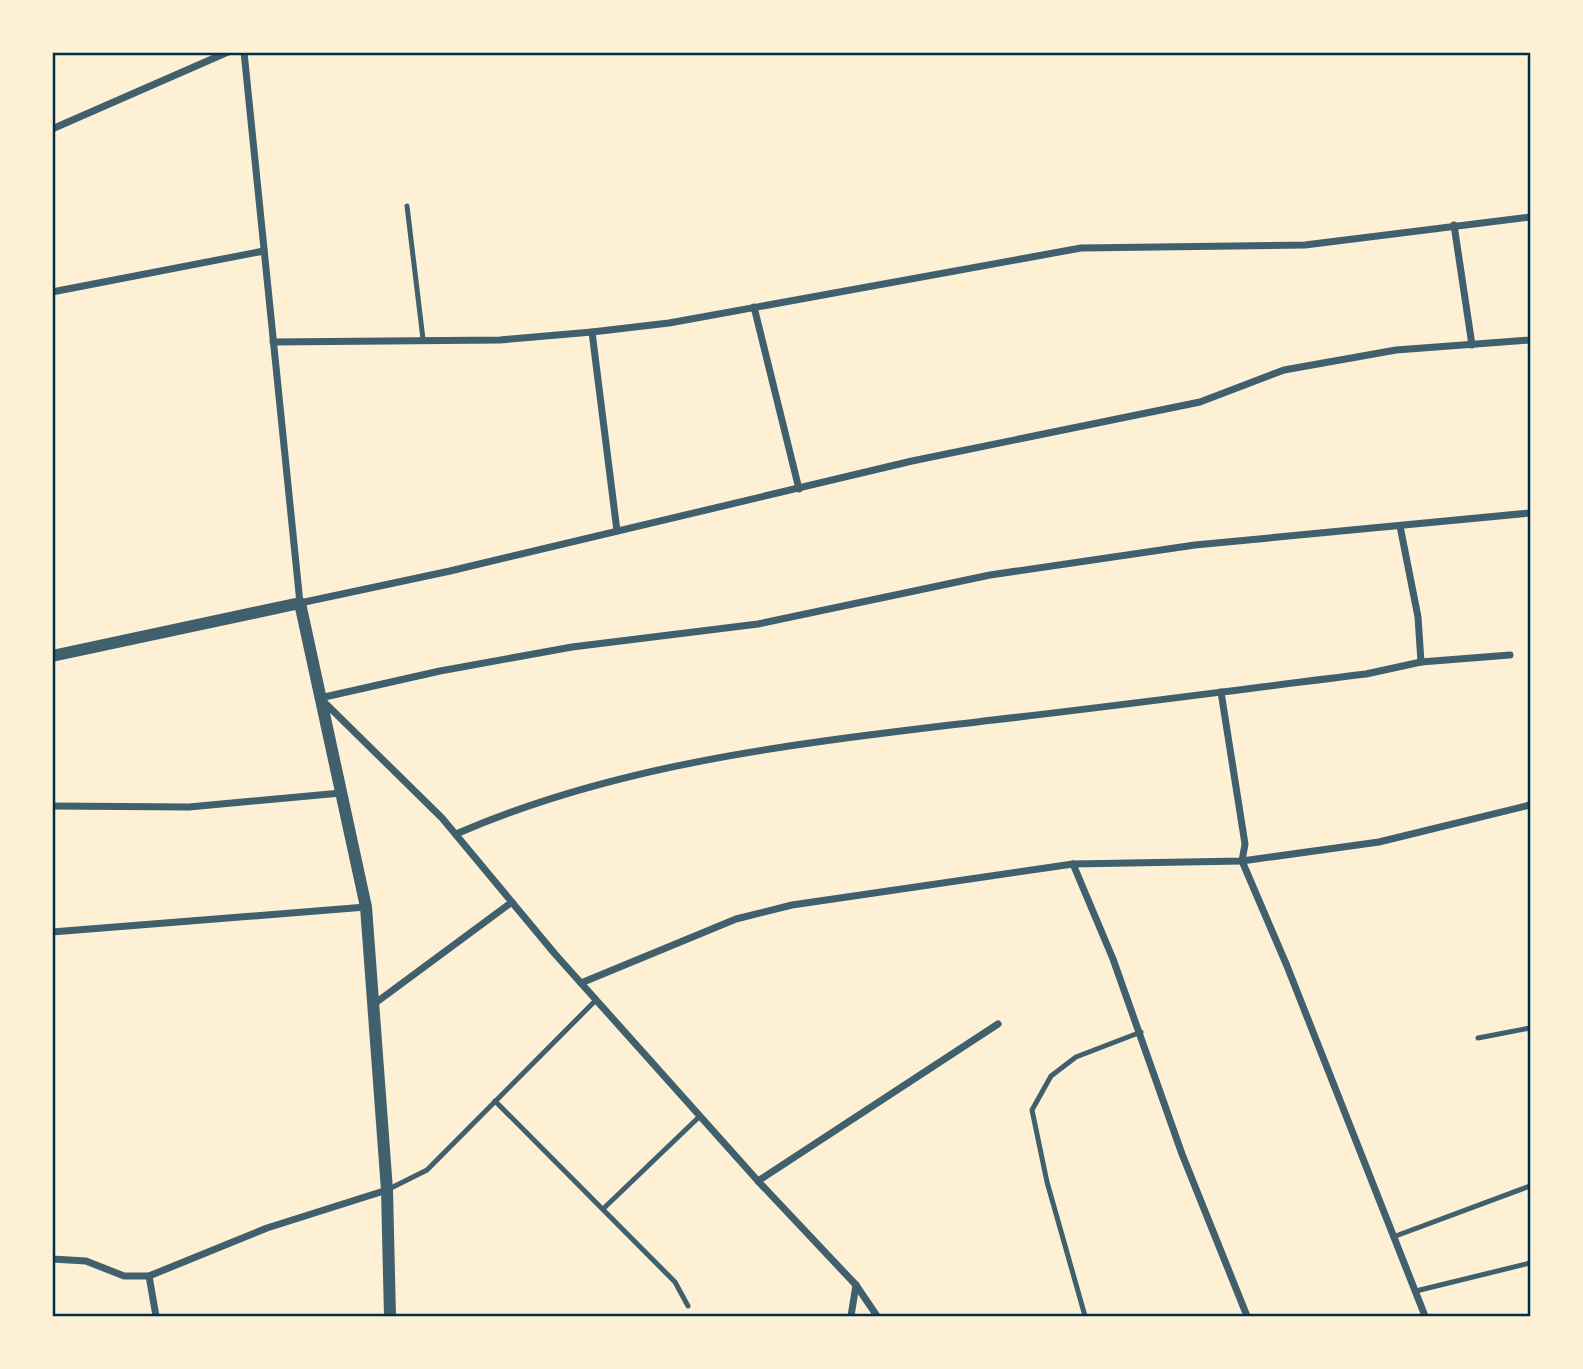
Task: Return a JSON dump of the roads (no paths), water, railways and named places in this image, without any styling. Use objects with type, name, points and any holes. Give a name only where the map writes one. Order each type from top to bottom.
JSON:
[{"type":"street","points":[[52,129],[228,52]]},
{"type":"street","points":[[244,52],[300,603],[366,908],[387,1190],[390,1317]]},
{"type":"street","points":[[274,342],[500,340],[592,332],[669,323],[1081,248],[1306,244],[1531,217]]},
{"type":"street","points":[[1454,225],[1472,345]]},
{"type":"street","points":[[52,292],[264,251]]},
{"type":"street","points":[[754,307],[799,489]]},
{"type":"street","points":[[592,332],[617,531]]},
{"type":"street","points":[[52,656],[450,571],[912,461],[1200,402],[1284,370],[1396,350],[1531,340]]},
{"type":"street","points":[[320,698],[440,671],[572,647],[758,624],[990,575],[1195,545],[1531,513]]},
{"type":"street","points":[[1400,526],[1418,617],[1421,662]]},
{"type":"street","points":[[456,834],[519,807],[669,766],[831,739],[1366,674],[1421,662],[1510,655]]},
{"type":"street","points":[[1221,692],[1245,844],[1242,861],[1287,966],[1425,1317]]},
{"type":"street","points":[[320,698],[456,834],[596,1000],[758,1181],[856,1285],[877,1317]]},
{"type":"street","points":[[52,806],[189,807],[342,793]]},
{"type":"street","points":[[581,983],[736,919],[792,905],[1073,864],[1242,861],[1379,842],[1531,805]]},
{"type":"street","points":[[1073,864],[1141,1032],[1182,1154],[1247,1317]]},
{"type":"street","points":[[374,1004],[512,902]]},
{"type":"street","points":[[52,932],[366,908]]},
{"type":"street","points":[[758,1181],[998,1024]]},
{"type":"street","points":[[52,1259],[86,1261],[124,1276],[149,1276],[267,1228],[387,1190]]},
{"type":"street","points":[[149,1276],[156,1317]]},
{"type":"street","points":[[851,1317],[856,1285]]},
{"type":"lane","points":[[407,206],[423,339]]},
{"type":"lane","points":[[387,1190],[426,1170],[596,1000]]},
{"type":"lane","points":[[1478,1038],[1531,1028]]},
{"type":"lane","points":[[1085,1317],[1047,1182],[1032,1110],[1051,1076],[1076,1057],[1141,1032]]},
{"type":"lane","points":[[495,1101],[675,1282],[688,1306]]},
{"type":"lane","points":[[603,1209],[700,1116]]},
{"type":"lane","points":[[1393,1237],[1531,1186]]},
{"type":"lane","points":[[1416,1291],[1531,1263]]}]
